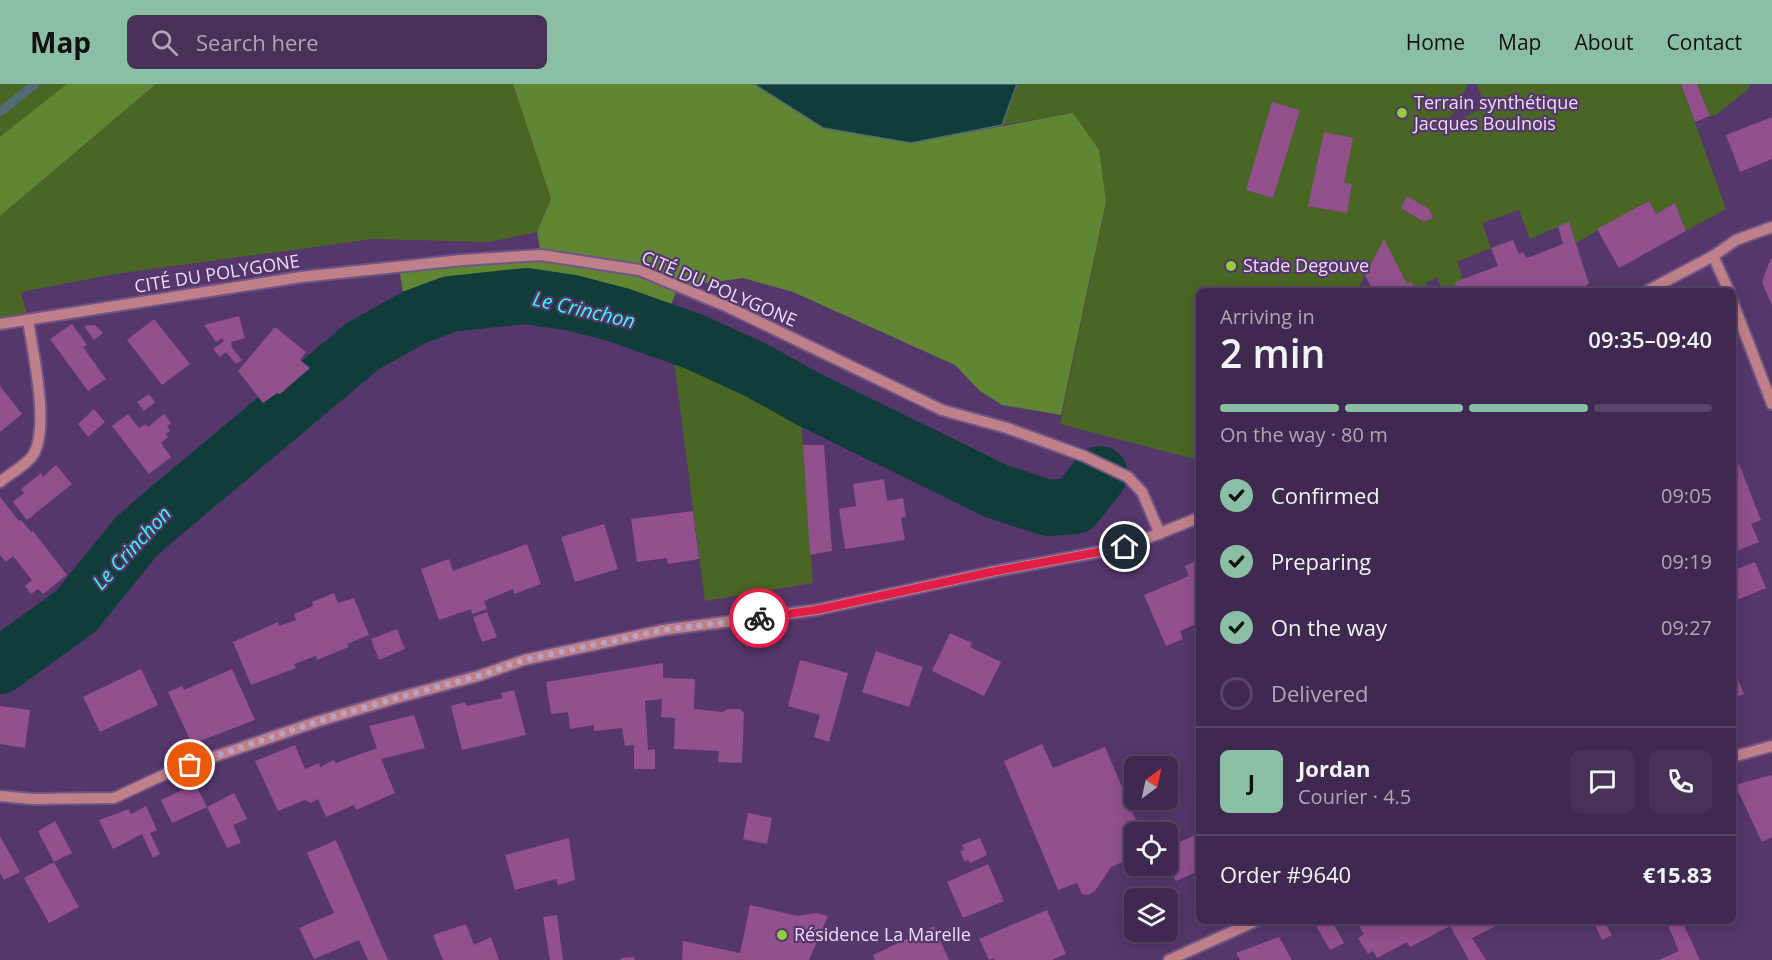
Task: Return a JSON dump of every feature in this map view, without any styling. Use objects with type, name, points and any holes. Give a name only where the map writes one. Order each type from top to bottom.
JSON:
[{"type":"street","points":[[1653,288],[1713,256],[1736,240],[1772,227]]},
{"type":"street","name":"CITÉ DU POLYGONE","points":[[0,324],[301,277],[462,261],[541,255],[639,270],[728,307],[942,410],[1007,428],[1084,456],[1128,477],[1142,492],[1160,534]]},
{"type":"street","points":[[1713,256],[1728,288]]},
{"type":"street","points":[[1736,310],[1772,404]]},
{"type":"street","points":[[0,482],[33,457],[40,434],[39,396],[28,320]]},
{"type":"street","points":[[0,796],[32,799],[114,798],[172,771],[316,722],[478,676],[524,660],[663,630],[816,610],[991,572],[1125,547],[1196,519]]},
{"type":"street","points":[[1736,756],[1772,746]]},
{"type":"street","points":[[1169,960],[1249,924]]},
{"type":"green space","points":[[0,84],[69,84],[0,140]]},
{"type":"green space","points":[[67,84],[156,84],[0,216],[0,137]]},
{"type":"green space","points":[[156,84],[513,84],[551,199],[537,232],[489,242],[373,239],[115,274],[21,292],[28,320],[0,324],[0,216]]},
{"type":"green space","points":[[513,84],[754,84],[823,128],[911,143],[1073,113],[1099,150],[1106,202],[1061,415],[1002,405],[980,391],[955,365],[793,292],[743,278],[678,287],[667,315],[617,296],[564,280],[453,292],[422,302],[406,311],[399,268],[541,255],[537,232],[551,199]]},
{"type":"green space","name":"Stade Degouve","points":[[1017,84],[1468,84],[1446,126],[1485,107],[1477,84],[1681,84],[1726,209],[1686,231],[1675,203],[1656,214],[1648,201],[1576,243],[1569,222],[1530,239],[1519,210],[1482,223],[1491,248],[1457,262],[1463,279],[1454,288],[1442,288],[1437,277],[1426,283],[1428,288],[1414,288],[1411,282],[1407,284],[1384,240],[1360,284],[1362,288],[1196,288],[1196,459],[1060,424],[1106,203],[1073,113],[1002,125]],"holes":[[[1407,197],[1428,209],[1424,222],[1401,208]]]},
{"type":"green space","points":[[1697,84],[1751,84],[1747,90],[1716,115],[1710,116]]},
{"type":"green space","points":[[564,280],[617,296],[725,337],[964,457],[1046,491],[1069,486],[1084,463],[1115,476],[1101,505],[1087,518],[1052,534],[800,406],[813,583],[705,601],[672,346],[546,308],[525,305],[457,308],[424,319],[370,349],[203,486],[149,536],[72,620],[0,672],[0,660],[64,616],[135,526],[180,485],[201,461],[372,330],[422,302],[444,294]]},
{"type":"shaded area","points":[[754,84],[1017,84],[1002,125],[911,143],[823,128]]},
{"type":"building","points":[[1681,84],[1697,84],[1710,116],[1695,122]]},
{"type":"building","points":[[1272,102],[1300,110],[1273,198],[1246,190]]},
{"type":"building","points":[[1772,117],[1772,159],[1740,172],[1726,135]]},
{"type":"building","points":[[1324,132],[1353,138],[1344,183],[1352,184],[1347,213],[1308,206]]},
{"type":"building","points":[[1407,196],[1429,209],[1433,218],[1424,222],[1401,208]]},
{"type":"building","points":[[1649,201],[1656,214],[1675,203],[1686,231],[1619,268],[1597,229]]},
{"type":"building","points":[[1569,222],[1589,284],[1582,288],[1454,288],[1456,287],[1455,282],[1498,266],[1491,248],[1513,240],[1519,254],[1523,252],[1526,258],[1563,244],[1558,226]]},
{"type":"building","points":[[1384,239],[1407,284],[1411,281],[1414,288],[1372,288],[1365,275]]},
{"type":"building","points":[[1772,259],[1772,306],[1762,282]]},
{"type":"building","points":[[239,316],[245,338],[231,342],[232,348],[242,360],[236,364],[226,352],[220,357],[213,349],[224,341],[222,338],[216,342],[204,325]]},
{"type":"building","points":[[154,319],[190,364],[162,385],[127,340]]},
{"type":"building","points":[[72,324],[87,345],[83,347],[106,379],[88,391],[50,339]]},
{"type":"building","points":[[95,325],[103,333],[94,340],[84,326]]},
{"type":"building","points":[[275,327],[306,352],[300,360],[310,368],[280,394],[277,393],[263,403],[238,371]]},
{"type":"building","points":[[0,386],[22,414],[0,432]]},
{"type":"building","points":[[149,394],[155,402],[144,411],[137,402]]},
{"type":"building","points":[[94,409],[105,422],[88,437],[78,424]]},
{"type":"building","points":[[128,414],[139,428],[146,424],[148,427],[164,414],[171,423],[167,426],[170,431],[166,434],[168,437],[161,443],[171,457],[149,474],[112,426]]},
{"type":"building","points":[[803,445],[824,445],[832,551],[810,555]]},
{"type":"building","points":[[1739,464],[1761,520],[1751,524],[1759,542],[1736,551],[1736,465]]},
{"type":"building","points":[[56,465],[72,484],[27,520],[13,502],[24,493],[21,489],[41,473],[43,477]]},
{"type":"building","points":[[884,479],[887,501],[903,498],[906,517],[901,518],[905,540],[845,549],[839,509],[856,506],[853,484]]},
{"type":"building","points":[[0,497],[19,521],[21,520],[31,532],[33,531],[67,575],[43,594],[38,589],[31,594],[25,586],[32,580],[13,556],[6,562],[0,555]]},
{"type":"building","points":[[693,511],[699,559],[668,564],[667,558],[637,562],[631,519]]},
{"type":"building","points":[[604,524],[618,569],[575,582],[561,537]]},
{"type":"building","points":[[527,544],[541,584],[514,594],[513,589],[484,601],[487,609],[472,614],[471,609],[439,620],[421,569],[449,559],[453,571]]},
{"type":"building","points":[[1196,561],[1196,624],[1180,631],[1183,639],[1166,646],[1144,595],[1189,576],[1185,566]]},
{"type":"building","points":[[1755,562],[1766,588],[1736,600],[1736,569]]},
{"type":"building","points":[[334,593],[338,603],[354,598],[369,635],[347,644],[349,647],[317,660],[316,656],[294,664],[296,668],[251,685],[233,642],[278,622],[279,626],[296,620],[294,614],[313,606],[312,602]]},
{"type":"building","points":[[487,612],[497,637],[482,642],[473,617]]},
{"type":"building","points":[[397,629],[405,649],[379,660],[371,639]]},
{"type":"building","points":[[950,633],[972,643],[970,647],[1001,662],[984,696],[932,671]]},
{"type":"building","points":[[876,651],[923,667],[909,707],[862,692]]},
{"type":"building","points":[[800,660],[848,673],[829,742],[814,737],[820,715],[788,706]]},
{"type":"building","points":[[663,663],[663,678],[695,679],[694,709],[723,712],[727,709],[740,709],[744,713],[742,763],[718,762],[719,751],[674,749],[675,718],[661,717],[662,699],[645,701],[648,750],[655,749],[655,769],[634,769],[634,745],[625,746],[622,728],[594,731],[594,725],[570,729],[568,712],[551,714],[546,682]]},
{"type":"building","points":[[141,669],[158,705],[100,732],[83,697]]},
{"type":"building","points":[[232,669],[255,720],[192,744],[168,692],[182,686],[184,690]]},
{"type":"building","points":[[1736,674],[1744,694],[1736,698]]},
{"type":"building","points":[[514,690],[526,735],[462,750],[451,706],[465,702],[467,706],[503,698],[501,693]]},
{"type":"building","points":[[0,706],[30,710],[25,748],[0,744]]},
{"type":"building","points":[[414,715],[425,748],[381,759],[395,793],[356,810],[354,805],[326,817],[318,799],[311,803],[305,800],[278,811],[255,761],[295,745],[305,769],[319,763],[320,767],[334,760],[336,763],[377,748],[369,726]]},
{"type":"building","points":[[1042,744],[1053,768],[1105,747],[1124,792],[1124,810],[1132,810],[1137,822],[1124,822],[1124,861],[1111,867],[1095,891],[1088,895],[1082,894],[1077,883],[1058,890],[1004,761]]},
{"type":"building","points":[[1772,775],[1772,837],[1762,842],[1736,785]]},
{"type":"building","points":[[195,784],[207,807],[172,823],[161,800]]},
{"type":"building","points":[[234,793],[247,819],[233,825],[241,843],[227,848],[207,807]]},
{"type":"building","points":[[146,806],[157,830],[150,833],[160,854],[153,858],[142,834],[113,849],[99,820],[129,809],[131,814]]},
{"type":"building","points":[[748,813],[772,818],[767,844],[743,839]]},
{"type":"building","points":[[55,821],[72,853],[54,862],[38,831]]},
{"type":"building","points":[[1196,835],[1196,872],[1176,881],[1174,876],[1178,876],[1178,843]]},
{"type":"building","points":[[0,836],[20,872],[4,880],[0,873]]},
{"type":"building","points":[[569,838],[575,880],[558,885],[556,879],[515,890],[505,855]]},
{"type":"building","points":[[980,838],[987,855],[970,863],[968,860],[965,862],[960,851],[964,850],[962,845]]},
{"type":"building","points":[[336,840],[388,960],[368,960],[359,940],[314,959],[299,928],[334,913],[307,853]]},
{"type":"building","points":[[54,862],[79,907],[49,923],[24,878]]},
{"type":"building","points":[[988,864],[1004,901],[963,918],[947,882]]},
{"type":"building","name":"Résidence La Marelle","points":[[750,905],[798,916],[816,913],[828,916],[809,960],[682,960],[683,941],[740,953]]},
{"type":"building","points":[[1047,910],[1066,954],[1052,960],[995,960],[994,958],[989,960],[979,939]]},
{"type":"building","points":[[557,915],[563,960],[550,960],[543,917]]},
{"type":"building","points":[[466,924],[474,945],[491,937],[499,960],[443,960],[433,935]]},
{"type":"building","points":[[1315,924],[1334,924],[1344,943],[1330,950]]},
{"type":"building","points":[[1363,924],[1500,924],[1472,938],[1486,960],[1469,960],[1450,926],[1410,947],[1407,942],[1377,958],[1373,951],[1368,954],[1358,938],[1364,934],[1359,926]]},
{"type":"building","points":[[1594,924],[1606,924],[1612,935],[1602,940]]},
{"type":"building","points":[[1667,924],[1683,924],[1700,960],[1659,960],[1679,951]]},
{"type":"building","points":[[934,926],[949,960],[875,960],[873,955]]},
{"type":"building","points":[[1279,937],[1292,960],[1240,960],[1236,953]]},
{"type":"building","points":[[634,957],[635,960],[621,960],[621,958]]},
{"type":"waterway","points":[[0,112],[35,84]]},
{"type":"waterway","name":"Le Crinchon","points":[[0,666],[76,611],[136,537],[363,346],[415,317],[450,304],[526,296],[573,303],[619,315],[695,342],[756,370],[810,400],[996,491],[1048,508],[1075,506],[1100,474]]},
{"type":"way so far","points":[[190,765],[316,722],[478,676],[524,660],[663,630],[759,618]]},
{"type":"place","name":"Terrain synthétique Jacques Boulnois","points":[[1402,113]]},
{"type":"place","name":"Stade Degouve","points":[[1231,266]]},
{"type":"place","name":"Résidence La Marelle","points":[[782,935]]},
{"type":"route","points":[[759,618],[816,610],[991,572],[1125,547]]}]
